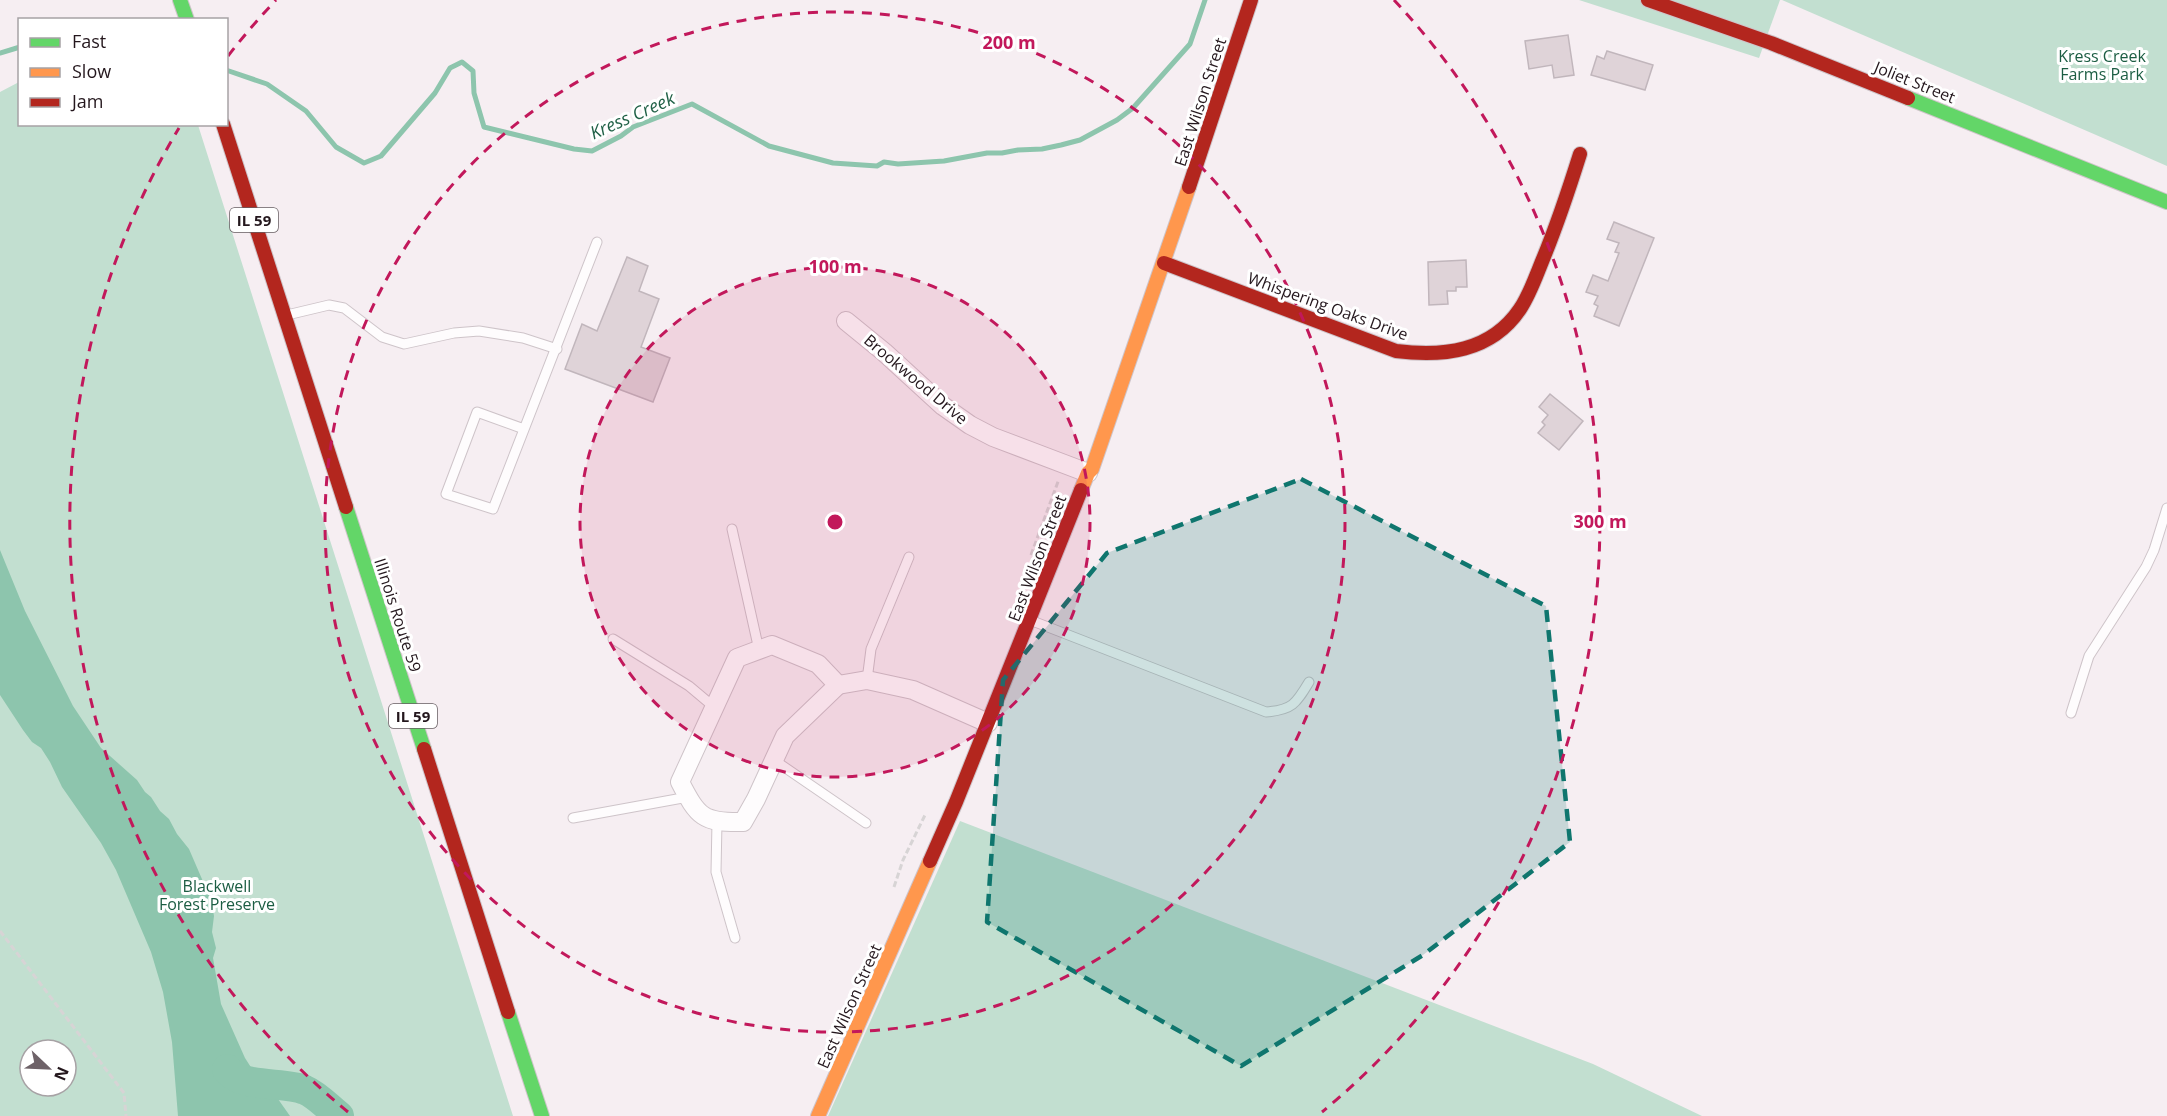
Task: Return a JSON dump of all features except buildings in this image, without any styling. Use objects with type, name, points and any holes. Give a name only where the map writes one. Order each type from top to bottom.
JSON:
[{"type":"street","points":[[180,0],[186,18]]},
{"type":"street","name":"East Wilson Street","points":[[818,1116],[951,812],[1088,473],[1092,469],[1251,0]]},
{"type":"street","name":"Joliet Street","points":[[1648,0],[1771,43],[2167,202]]},
{"type":"street","name":"Illinois Route 59","points":[[224,126],[542,1116]]},
{"type":"street","name":"Whispering Oaks Drive","points":[[1164,262],[1396,351],[1430,356],[1461,351],[1476,346],[1497,333],[1516,315],[1526,299],[1562,214],[1580,154]]},
{"type":"street","name":"Brookwood Drive","points":[[846,321],[964,422],[993,437],[1088,473]]},
{"type":"street","points":[[838,685],[818,664],[772,645],[737,658],[680,782],[694,809],[717,822],[743,822],[785,736],[838,685],[867,680],[913,690],[988,723]]},
{"type":"lane","points":[[524,429],[477,412],[446,494],[493,509],[597,242]]},
{"type":"lane","points":[[285,315],[329,304],[344,308],[382,337],[404,344],[423,338],[479,331],[524,338],[557,349]]},
{"type":"lane","points":[[2071,713],[2089,656],[2146,567],[2154,550],[2167,508]]},
{"type":"lane","points":[[732,529],[759,650]]},
{"type":"lane","points":[[867,680],[871,649],[909,557]]},
{"type":"lane","points":[[1030,620],[1266,712],[1281,711],[1297,703],[1309,682]]},
{"type":"lane","points":[[613,639],[689,686],[714,707]]},
{"type":"lane","points":[[774,760],[866,823]]},
{"type":"lane","points":[[573,818],[688,797]]},
{"type":"lane","points":[[717,822],[716,872],[735,938]]},
{"type":"path","points":[[0,931],[124,1093],[126,1116]]},
{"type":"highlighted area","points":[[1301,479],[1546,606],[1570,842],[1423,955],[1241,1066],[987,922],[1003,680],[1107,553]]},
{"type":"green space","points":[[1579,0],[1780,0],[1759,58]]},
{"type":"green space","name":"Kress Creek Farms Park","points":[[1782,0],[2167,0],[2167,166],[2071,124]]},
{"type":"green space","name":"Blackwell Forest Preserve","points":[[18,83],[18,126],[198,126],[513,1116],[0,1116],[0,92]]},
{"type":"green space","points":[[960,821],[1593,1064],[1702,1116],[828,1116]]},
{"type":"shaded area","points":[[0,550],[25,611],[73,706],[101,748],[137,780],[160,811],[169,819],[189,849],[211,900],[214,916],[212,932],[216,948],[213,958],[221,1004],[245,1058],[290,1116],[178,1116],[172,1042],[163,992],[151,952],[116,870],[101,843],[62,787],[41,748],[32,742],[0,695]]},
{"type":"waterway","name":"Kress Creek","points":[[228,71],[267,84],[306,111],[336,147],[364,163],[381,156],[435,93],[450,68],[462,62],[473,71],[474,93],[484,127],[574,149],[592,151],[633,127],[692,104],[769,146],[833,163],[877,166],[884,162],[898,164],[944,161],[987,153],[1042,149],[1080,140],[1117,120],[1133,108],[1190,44],[1205,0]]},
{"type":"waterway","name":"Kress Creek","points":[[0,53],[18,48]]},
{"type":"waterway","points":[[227,1069],[233,1075],[252,1082],[305,1090],[339,1116]]},
{"type":"traffic: fast","points":[[180,0],[186,18]]},
{"type":"traffic: fast","points":[[1908,98],[2167,202]]},
{"type":"traffic: fast","points":[[346,507],[424,749]]},
{"type":"traffic: fast","points":[[508,1012],[542,1116]]},
{"type":"traffic: slow","points":[[1081,490],[1092,469],[1189,187]]},
{"type":"traffic: slow","points":[[818,1116],[930,861]]},
{"type":"traffic: jam","points":[[1189,187],[1251,0]]},
{"type":"traffic: jam","points":[[1648,0],[1771,43],[1908,98]]},
{"type":"traffic: jam","points":[[224,126],[346,507]]},
{"type":"traffic: jam","points":[[1164,263],[1396,351],[1431,353],[1465,348],[1495,335],[1524,303],[1553,233],[1580,154]]},
{"type":"traffic: jam","points":[[930,861],[956,802],[1081,490]]},
{"type":"traffic: jam","points":[[424,749],[508,1012]]}]
